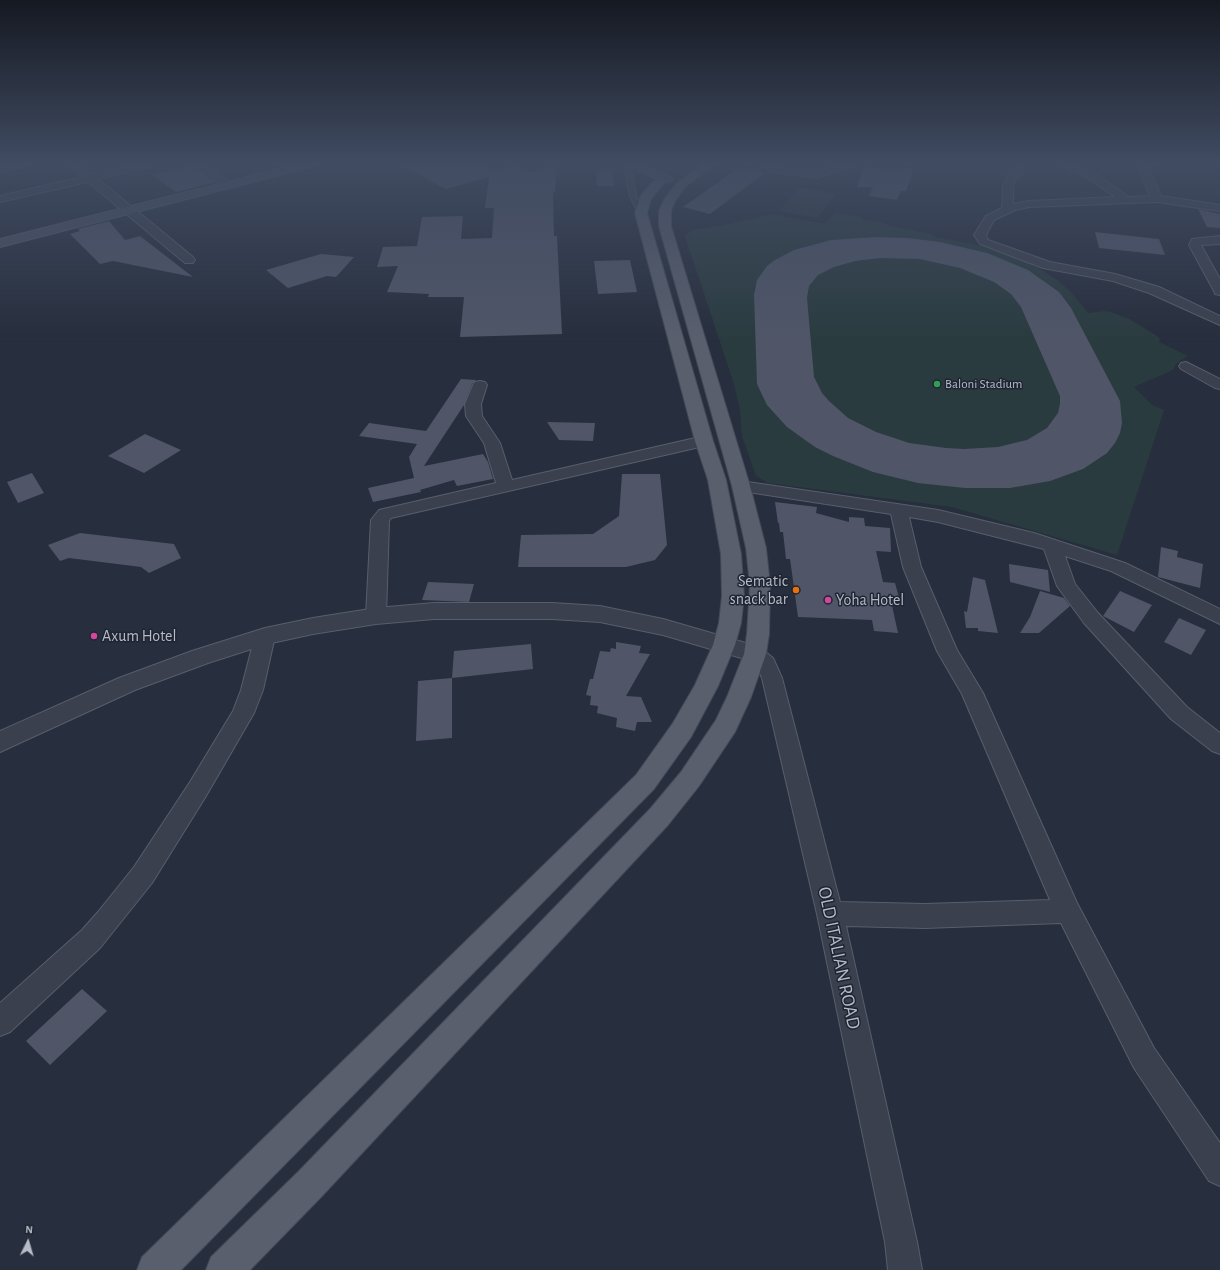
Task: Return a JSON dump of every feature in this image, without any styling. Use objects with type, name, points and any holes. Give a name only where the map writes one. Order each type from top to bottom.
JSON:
[{"type":"main road","points":[[1,239],[64,223]]},
{"type":"main road","points":[[155,1270],[645,782],[682,730],[706,686],[724,645],[730,623],[733,596],[732,554],[717,480],[704,440],[644,223]]},
{"type":"main road","points":[[224,1270],[310,1184],[659,817],[690,779],[726,725],[739,697],[755,654],[758,634],[760,584],[756,548],[666,223]]},
{"type":"street","points":[[144,223],[189,260]]},
{"type":"street","points":[[987,223],[980,235],[984,242],[1047,265],[1115,278],[1138,285],[1220,321]]},
{"type":"street","points":[[1220,240],[1196,241],[1195,245],[1220,291]]},
{"type":"street","points":[[1193,309],[1220,313]]},
{"type":"street","points":[[1186,366],[1220,385]]},
{"type":"street","points":[[480,385],[473,404],[474,416],[492,443],[506,487]]},
{"type":"street","points":[[376,616],[380,520],[382,516],[389,512],[506,487],[704,440]]},
{"type":"street","points":[[740,486],[969,522],[1010,532],[1118,567],[1220,617]]},
{"type":"street","points":[[898,510],[912,567],[947,651],[972,692],[1068,911],[1144,1058],[1220,1170]]},
{"type":"street","points":[[1052,545],[1066,586],[1091,618],[1178,713],[1220,746]]},
{"type":"street","points":[[0,742],[127,684],[200,657],[265,636],[313,626],[376,616],[434,611],[552,611],[600,614],[663,626],[755,654]]},
{"type":"street","points":[[0,1022],[91,939],[108,921],[143,875],[198,789],[243,713],[252,690],[265,636]]},
{"type":"street","name":"OLD ITALIAN ROAD","points":[[755,654],[766,663],[772,678],[830,914],[901,1242],[905,1270]]},
{"type":"street","points":[[830,914],[925,916],[1068,911]]},
{"type":"shaded area","name":"Baloni Stadium","points":[[733,223],[883,223],[931,234],[935,237],[977,245],[1014,257],[1040,269],[1057,280],[1071,292],[1088,313],[1108,311],[1129,319],[1157,336],[1160,339],[1159,342],[1188,356],[1176,364],[1173,370],[1134,387],[1152,405],[1164,410],[1117,555],[952,507],[768,483],[756,476],[742,436],[740,409],[733,381],[685,236],[692,230]]},
{"type":"building","points":[[100,223],[111,223],[125,240],[140,236],[193,277],[113,261],[100,264],[70,234],[80,231],[78,229]]},
{"type":"building","points":[[421,223],[462,223],[461,239],[492,238],[493,223],[554,223],[554,236],[557,236],[562,334],[460,337],[464,297],[428,297],[429,294],[387,292],[398,266],[377,267],[383,247],[417,246]]},
{"type":"building","points":[[1205,223],[1220,223],[1220,228],[1207,227]]},
{"type":"building","points":[[1095,232],[1159,239],[1165,255],[1099,248]]},
{"type":"building","points":[[876,237],[908,238],[940,242],[987,253],[1028,270],[1059,292],[1071,308],[1120,401],[1122,423],[1120,433],[1115,443],[1107,453],[1083,469],[1050,481],[1010,488],[965,488],[918,483],[873,472],[815,447],[787,427],[767,405],[757,384],[754,295],[757,280],[767,266],[775,260],[794,250],[831,240]],"holes":[[[880,258],[920,259],[960,268],[994,282],[1011,294],[1021,307],[1060,396],[1058,413],[1047,428],[1027,440],[998,447],[964,449],[909,443],[876,432],[848,418],[822,393],[814,377],[807,298],[809,286],[818,275],[834,267],[855,261]]]},
{"type":"building","points":[[321,254],[354,257],[336,277],[327,276],[288,288],[266,270]]},
{"type":"building","points":[[630,260],[637,292],[598,294],[594,261]]},
{"type":"building","points":[[461,379],[476,380],[472,384],[464,405],[424,466],[483,454],[488,462],[493,479],[457,486],[454,480],[420,490],[421,492],[373,502],[368,488],[414,478],[409,457],[417,444],[359,436],[369,423],[426,431]]},
{"type":"building","points":[[547,422],[595,423],[593,441],[559,440]]},
{"type":"building","points":[[145,434],[181,450],[144,473],[108,456]]},
{"type":"building","points":[[32,473],[44,493],[18,503],[7,482]]},
{"type":"building","points":[[622,474],[660,474],[667,545],[655,560],[626,567],[518,567],[521,535],[593,534],[619,516]]},
{"type":"building","points":[[775,502],[817,507],[816,513],[849,522],[849,517],[864,518],[865,526],[890,528],[891,552],[876,551],[883,582],[895,583],[900,601],[891,601],[898,633],[874,631],[872,620],[798,617],[790,559],[786,559],[783,532],[780,532]]},
{"type":"building","points":[[80,533],[174,544],[181,558],[149,573],[141,567],[69,558],[60,561],[48,545]]},
{"type":"building","points":[[1161,547],[1178,551],[1177,557],[1203,564],[1200,588],[1158,577]]},
{"type":"building","points":[[1009,564],[1048,570],[1050,592],[1010,582]]},
{"type":"building","points":[[973,577],[985,580],[998,633],[978,631],[978,628],[966,628],[964,611],[967,612]]},
{"type":"building","points":[[428,582],[474,584],[469,602],[422,600]]},
{"type":"building","points":[[1040,591],[1064,598],[1070,606],[1039,633],[1020,633],[1030,617]]},
{"type":"building","points":[[1120,591],[1152,605],[1134,632],[1103,616]]},
{"type":"building","points":[[1179,618],[1206,630],[1191,655],[1164,642]]},
{"type":"building","points":[[616,642],[641,646],[639,653],[650,654],[626,696],[641,697],[652,722],[637,722],[635,731],[616,727],[617,718],[597,713],[598,706],[590,705],[591,696],[586,695],[590,679],[593,679],[600,651],[610,652],[611,648],[616,649]]},
{"type":"building","points":[[531,644],[533,669],[452,678],[454,651]]},
{"type":"building","points":[[452,678],[452,738],[416,741],[418,681]]},
{"type":"building","points":[[82,989],[107,1011],[50,1065],[26,1041]]},
{"type":"place","name":"Baloni Stadium","points":[[937,384]]},
{"type":"place","name":"Sematic snack bar","points":[[796,590]]},
{"type":"place","name":"Yoha Hotel","points":[[828,600]]},
{"type":"place","name":"Axum Hotel","points":[[94,636]]}]
